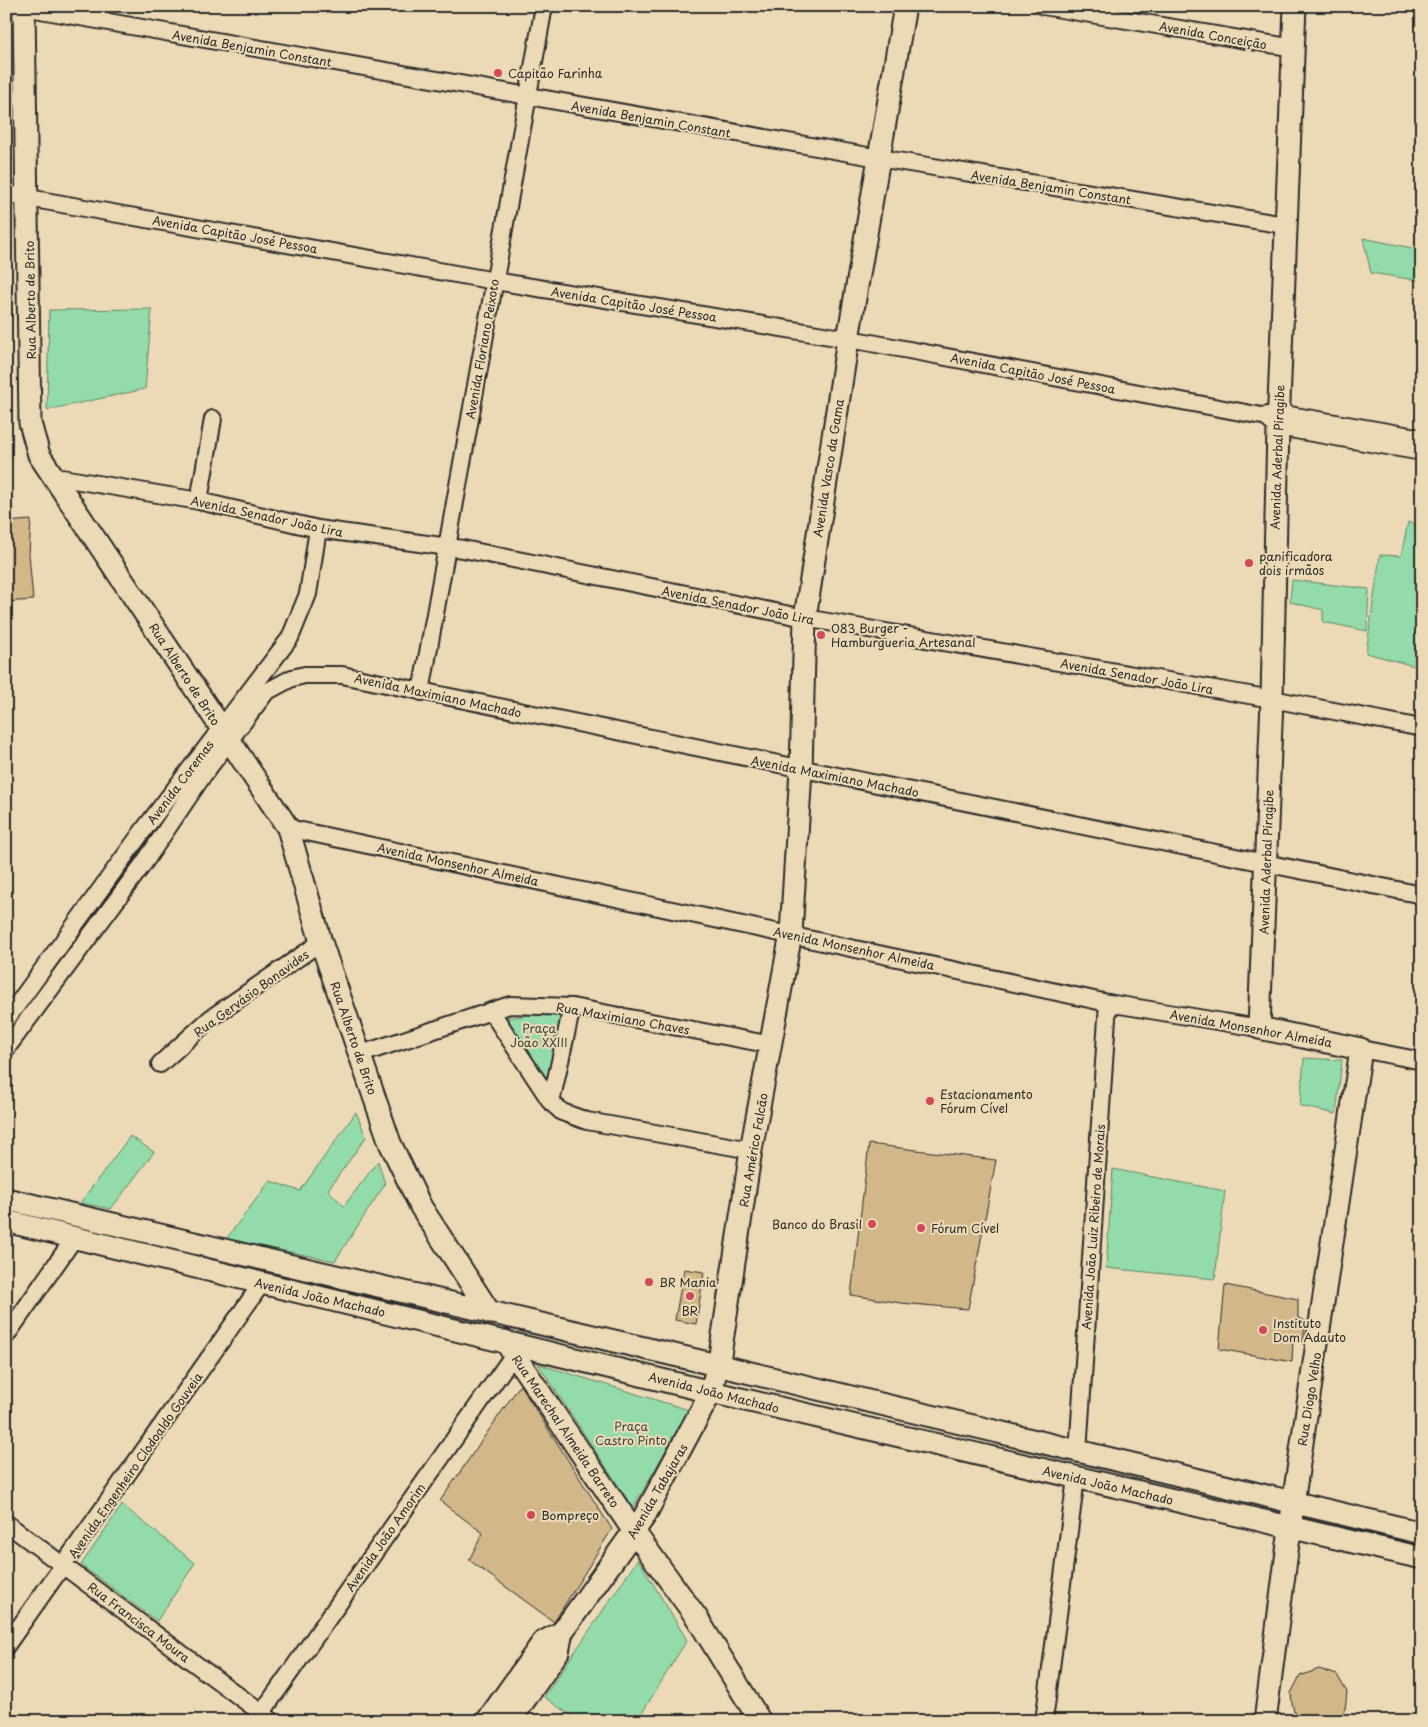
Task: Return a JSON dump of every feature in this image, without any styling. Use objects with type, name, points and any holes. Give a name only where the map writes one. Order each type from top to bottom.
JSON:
[{"type":"main road","name":"Avenida Vasco da Gama","points":[[791,934],[801,770],[805,618],[848,339],[905,6]]},
{"type":"main road","name":"Avenida Aderbal Piragibe","points":[[1259,1028],[1272,699],[1273,418],[1285,225],[1295,6]]},
{"type":"main road","name":"Rua Alberto de Brito","points":[[22,7],[28,197],[30,423],[33,441],[39,455],[56,477],[288,828],[321,942],[390,1143],[404,1176],[421,1207],[490,1313]]},
{"type":"main road","name":"Rua Américo Falcão","points":[[717,1366],[751,1150],[772,1045],[791,934]]},
{"type":"main road","name":"Avenida Monsenhor Almeida","points":[[1259,1028],[1361,1049]]},
{"type":"main road","name":"Rua Diogo Velho","points":[[1265,1721],[1293,1503],[1361,1049]]},
{"type":"main road","name":"Avenida João Machado","points":[[6,1199],[1422,1533]]},
{"type":"main road","name":"Avenida João Machado","points":[[6,1221],[262,1283],[510,1348],[711,1392],[1422,1558]]},
{"type":"main road","name":"Rua Marechal Almeida Barreto","points":[[510,1348],[635,1533],[697,1618],[760,1721]]},
{"type":"main road","name":"Avenida Tabajaras","points":[[510,1721],[558,1652],[562,1632],[635,1533],[711,1392],[717,1366]]},
{"type":"main road","name":"Avenida Tabajaras","points":[[487,1721],[543,1642],[562,1632]]},
{"type":"street","name":"Avenida Floriano Peixoto","points":[[421,692],[544,6]]},
{"type":"street","name":"Avenida Conceição","points":[[1043,6],[1294,48]]},
{"type":"street","name":"Avenida Benjamin Constant","points":[[22,7],[879,158],[1285,225]]},
{"type":"street","name":"Avenida Capitão José Pessoa","points":[[6,194],[495,281],[848,339],[1273,418],[1422,452]]},
{"type":"street","name":"Avenida Capitão José Pessoa","points":[[1273,418],[1422,438]]},
{"type":"street","points":[[199,501],[213,419]]},
{"type":"street","name":"Avenida Senador João Lira","points":[[56,477],[199,501],[318,529],[472,551],[805,618],[1272,699],[1422,728]]},
{"type":"street","name":"Avenida Coremas","points":[[6,1049],[144,863],[225,734],[290,638],[300,618],[308,594],[318,529]]},
{"type":"street","name":"Avenida Maximiano Machado","points":[[256,704],[272,688],[292,678],[305,675],[342,674],[801,770],[1422,895]]},
{"type":"street","name":"Avenida Coremas","points":[[6,1020],[225,734],[256,704]]},
{"type":"street","name":"Avenida Monsenhor Almeida","points":[[288,828],[1108,1002],[1259,1028]]},
{"type":"street","name":"Rua Gervásio Bonavides","points":[[160,1064],[211,1018],[321,942]]},
{"type":"street","name":"Avenida João Luiz Ribeiro de Morais","points":[[1078,1452],[1108,1002]]},
{"type":"street","name":"Rua Maximiano Chaves","points":[[361,1054],[510,1005],[572,1007],[772,1045]]},
{"type":"street","points":[[551,1102],[572,1007]]},
{"type":"street","points":[[491,1011],[551,1102],[562,1112],[587,1121],[751,1150]]},
{"type":"street","name":"Avenida Monsenhor Almeida","points":[[1361,1049],[1422,1061]]},
{"type":"street","points":[[6,1336],[75,1237]]},
{"type":"street","name":"Avenida Engenheiro Clodoaldo Gouveia","points":[[6,1646],[262,1283]]},
{"type":"street","name":"Avenida João Amorim","points":[[263,1718],[510,1348]]},
{"type":"street","points":[[1044,1721],[1076,1478]]},
{"type":"street","name":"Rua Francisca Moura","points":[[6,1523],[263,1718]]},
{"type":"green space","points":[[7,91],[9,152],[6,151]]},
{"type":"green space","points":[[1363,238],[1422,250],[1422,281],[1371,273]]},
{"type":"green space","points":[[152,309],[145,389],[47,410],[49,310]]},
{"type":"green space","points":[[1408,522],[1422,527],[1422,608],[1414,666],[1366,653],[1380,555],[1401,556]]},
{"type":"green space","points":[[1292,580],[1369,589],[1367,631],[1323,622],[1323,610],[1290,602]]},
{"type":"green space","name":"Praça João XXIII","points":[[566,1011],[549,1086],[503,1018]]},
{"type":"green space","points":[[1304,1058],[1342,1060],[1336,1114],[1300,1106]]},
{"type":"green space","points":[[356,1112],[366,1137],[328,1190],[344,1206],[378,1161],[385,1184],[335,1261],[226,1239],[270,1181],[300,1191]]},
{"type":"green space","points":[[130,1136],[154,1152],[111,1209],[80,1203]]},
{"type":"green space","points":[[1113,1169],[1225,1191],[1215,1279],[1106,1268]]},
{"type":"green space","name":"Praça Castro Pinto","points":[[538,1364],[689,1410],[633,1508]]},
{"type":"green space","points":[[122,1505],[195,1563],[157,1621],[81,1565]]},
{"type":"green space","points":[[638,1559],[687,1640],[637,1721],[579,1721],[544,1697]]},
{"type":"building","points":[[31,520],[29,554],[33,600],[6,602],[6,522]]},
{"type":"building","name":"Fórum Cível","points":[[869,1144],[996,1160],[968,1309],[901,1303],[851,1295]]},
{"type":"building","name":"BR","points":[[684,1269],[704,1272],[696,1324],[675,1320]]},
{"type":"building","name":"Instituto Dom Adauto","points":[[1225,1285],[1298,1299],[1298,1318],[1306,1321],[1303,1342],[1293,1340],[1292,1362],[1219,1349]]},
{"type":"building","name":"Bompreço","points":[[520,1385],[612,1529],[554,1622],[469,1560],[483,1533],[440,1501]]},
{"type":"building","points":[[1319,1669],[1337,1675],[1347,1692],[1345,1710],[1335,1721],[1304,1721],[1294,1711],[1291,1693],[1300,1676]]},
{"type":"place","name":"Capitão Farinha","points":[[498,73]]},
{"type":"place","name":"panificadora dois irmãos","points":[[1249,563]]},
{"type":"place","name":"083 Burger - Hamburgueria Artesanal","points":[[821,635]]},
{"type":"place","name":"Estacionamento Fórum Cível","points":[[930,1101]]},
{"type":"place","name":"Banco do Brasil","points":[[872,1224]]},
{"type":"place","name":"Fórum Cível","points":[[921,1228]]},
{"type":"place","name":"BR Mania","points":[[649,1282]]},
{"type":"place","name":"BR","points":[[690,1296]]},
{"type":"place","name":"Instituto Dom Adauto","points":[[1263,1330]]},
{"type":"place","name":"Bompreço","points":[[531,1515]]}]
